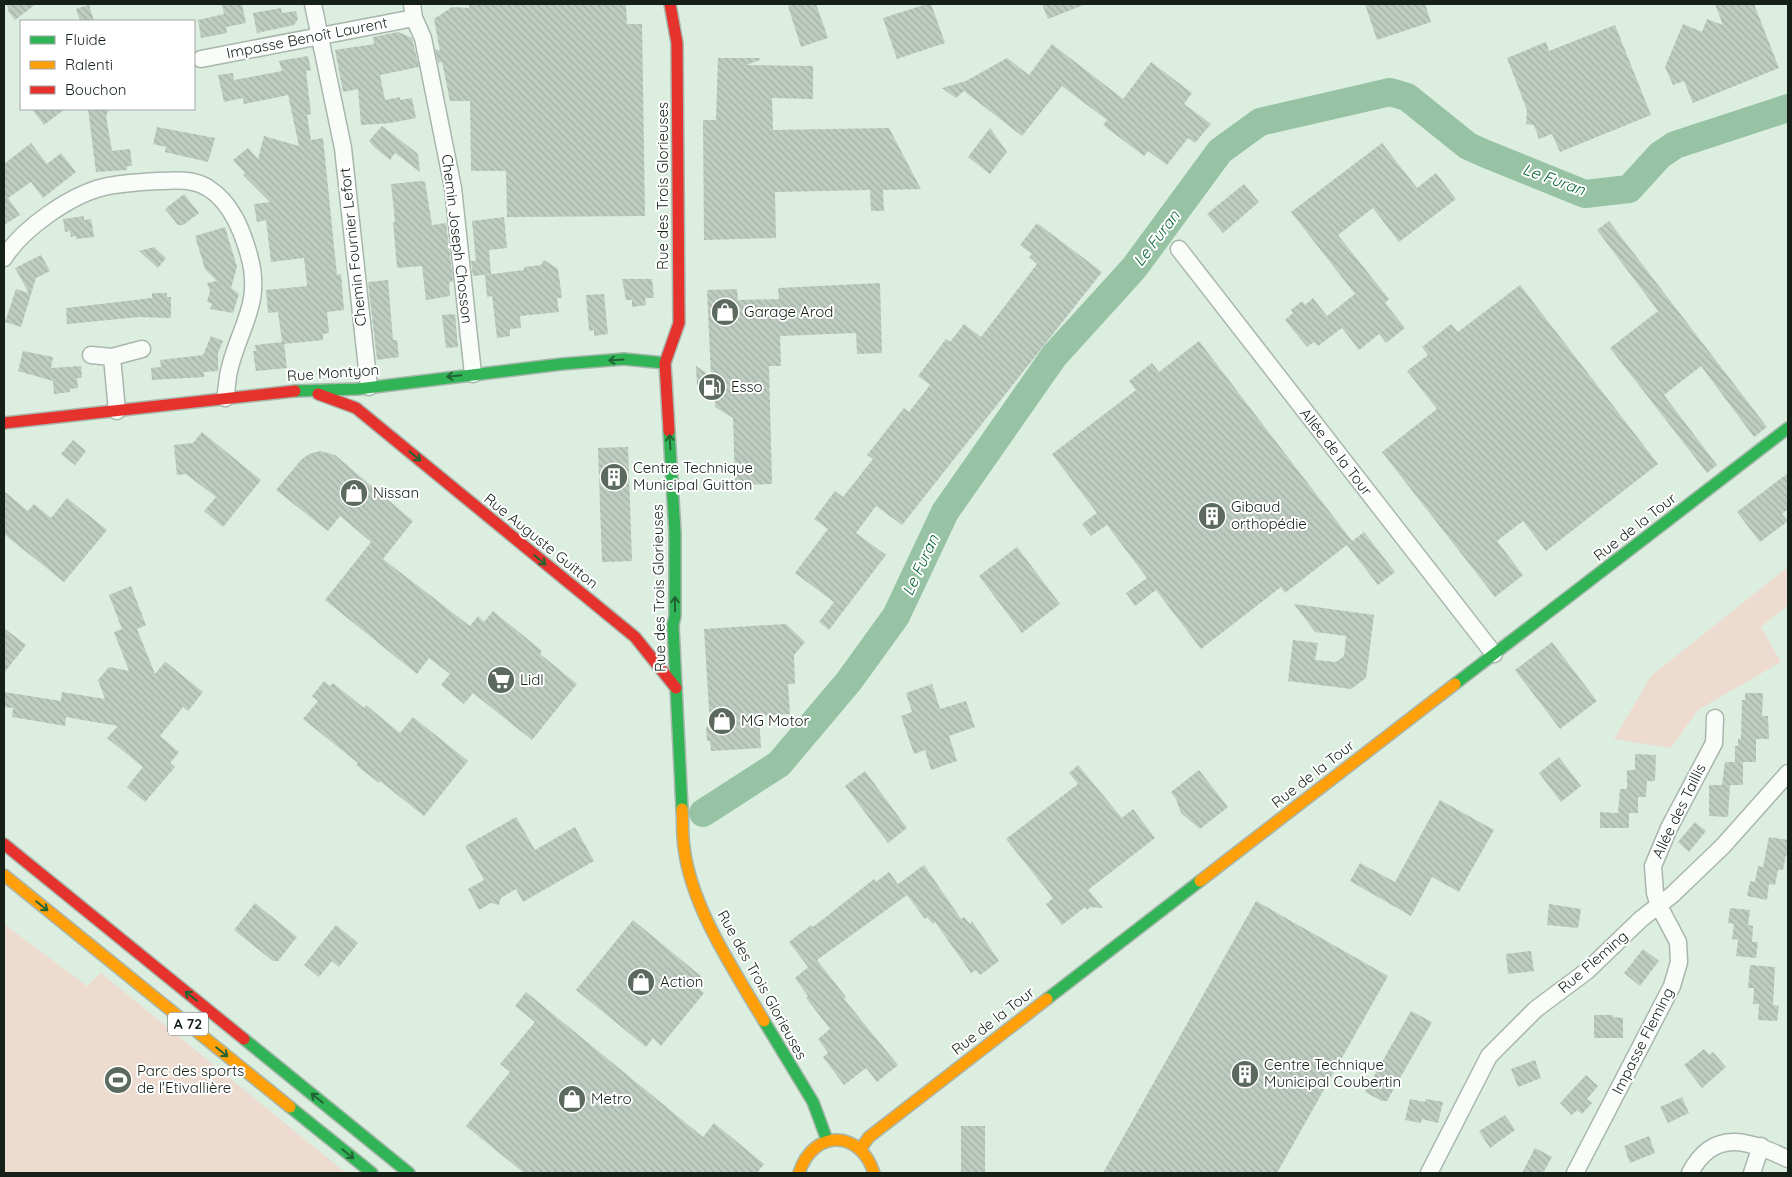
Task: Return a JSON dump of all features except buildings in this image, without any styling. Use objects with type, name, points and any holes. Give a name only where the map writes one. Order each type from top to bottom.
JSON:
[{"type":"main road","name":"Rue des Trois Glorieuses","points":[[670,4],[677,43],[679,323],[665,363],[675,533],[675,616],[673,626],[684,848],[699,900],[739,979],[813,1102],[828,1140]]},
{"type":"main road","name":"Rue Montyon","points":[[4,423],[303,390],[374,399],[394,383],[624,359],[665,363]]},
{"type":"main road","name":"Rue Auguste Guitton","points":[[303,390],[356,408],[635,637],[676,688]]},
{"type":"main road","points":[[374,399],[377,425]]},
{"type":"main road","name":"Rue de la Tour","points":[[861,1148],[869,1137],[926,1092],[1788,428]]},
{"type":"main road","points":[[660,633],[673,626]]},
{"type":"main road","points":[[635,637],[647,636]]},
{"type":"main road","name":"A 72","points":[[4,844],[409,1173]]},
{"type":"main road","name":"A 72","points":[[4,875],[372,1173]]},
{"type":"main road","points":[[800,1173],[804,1158],[810,1150],[828,1140],[839,1139],[861,1148],[868,1156],[874,1173]]},
{"type":"street","name":"Chemin Fournier Lefort","points":[[313,4],[343,148],[374,399]]},
{"type":"street","name":"Impasse Benoît Laurent","points":[[200,59],[319,36],[413,11]]},
{"type":"street","name":"Chemin Joseph Chosson","points":[[413,11],[423,38],[453,188],[473,374]]},
{"type":"street","points":[[4,258],[34,224],[92,190],[122,184],[176,180],[192,182],[208,188],[223,201],[234,215],[249,255],[254,283],[252,307],[229,370],[225,398]]},
{"type":"street","name":"Allée de la Tour","points":[[1179,249],[1494,654]]},
{"type":"street","points":[[91,355],[112,357],[142,349]]},
{"type":"street","points":[[112,357],[117,411]]},
{"type":"street","name":"Allée des Taillis","points":[[1658,906],[1653,866],[1669,828],[1714,743],[1715,718]]},
{"type":"street","name":"Rue Fleming","points":[[1429,1173],[1489,1056],[1536,1009],[1587,970],[1722,846],[1788,773]]},
{"type":"street","name":"Impasse Fleming","points":[[1574,1173],[1672,986],[1679,962],[1678,942],[1658,906]]},
{"type":"street","points":[[1690,1173],[1708,1150],[1721,1143],[1738,1140],[1761,1146],[1788,1159]]},
{"type":"street","points":[[1752,1173],[1761,1146]]},
{"type":"shaded area","points":[[1788,567],[1788,605],[1761,627],[1781,662],[1698,710],[1671,748],[1614,739],[1651,676]]},
{"type":"shaded area","name":"Parc des sports de l'Etivallière","points":[[4,924],[87,986],[101,973],[346,1173],[4,1173]]},
{"type":"waterway","name":"Le Furan","points":[[703,813],[779,764],[849,681],[896,616],[945,512],[1054,356],[1134,268],[1220,151],[1260,122],[1390,92],[1407,97],[1468,146],[1585,194],[1629,189],[1660,155],[1675,145],[1788,108]]},
{"type":"traffic: fast","points":[[295,391],[358,389],[562,364],[624,359],[665,363]]},
{"type":"traffic: fast","points":[[1455,684],[1788,428]]},
{"type":"traffic: fast","points":[[669,431],[675,533],[675,616],[673,625],[682,809]]},
{"type":"traffic: fast","points":[[1047,999],[1200,881]]},
{"type":"traffic: fast","points":[[764,1021],[813,1102],[827,1140]]},
{"type":"traffic: fast","points":[[244,1039],[409,1173]]},
{"type":"traffic: fast","points":[[290,1107],[372,1173]]},
{"type":"traffic: slow","points":[[1200,881],[1455,684]]},
{"type":"traffic: slow","points":[[682,809],[684,847],[688,870],[695,892],[715,937],[764,1021]]},
{"type":"traffic: slow","points":[[4,875],[290,1107]]},
{"type":"traffic: slow","points":[[861,1148],[869,1137],[1047,999]]},
{"type":"traffic: slow","points":[[799,1173],[806,1159],[815,1148],[825,1142],[836,1140],[848,1142],[858,1148],[867,1159],[874,1173]]},
{"type":"traffic: jam","points":[[669,431],[665,363],[679,323],[677,43],[670,4]]},
{"type":"traffic: jam","points":[[4,423],[295,391]]},
{"type":"traffic: jam","points":[[318,394],[356,408],[635,637],[676,688]]},
{"type":"traffic: jam","points":[[4,844],[244,1039]]},
{"type":"place","name":"Garage Arod","points":[[725,312]]},
{"type":"place","name":"Esso","points":[[712,387]]},
{"type":"place","name":"Centre Technique Municipal Guitton","points":[[614,477]]},
{"type":"place","name":"Nissan","points":[[354,493]]},
{"type":"place","name":"Gibaud orthopédie","points":[[1212,516]]},
{"type":"place","name":"Lidl","points":[[501,680]]},
{"type":"place","name":"MG Motor","points":[[722,721]]},
{"type":"place","name":"Action","points":[[641,982]]},
{"type":"place","name":"Centre Technique Municipal Coubertin","points":[[1245,1074]]},
{"type":"place","name":"Parc des sports de l'Etivallière","points":[[118,1080]]},
{"type":"place","name":"Metro","points":[[572,1099]]}]
